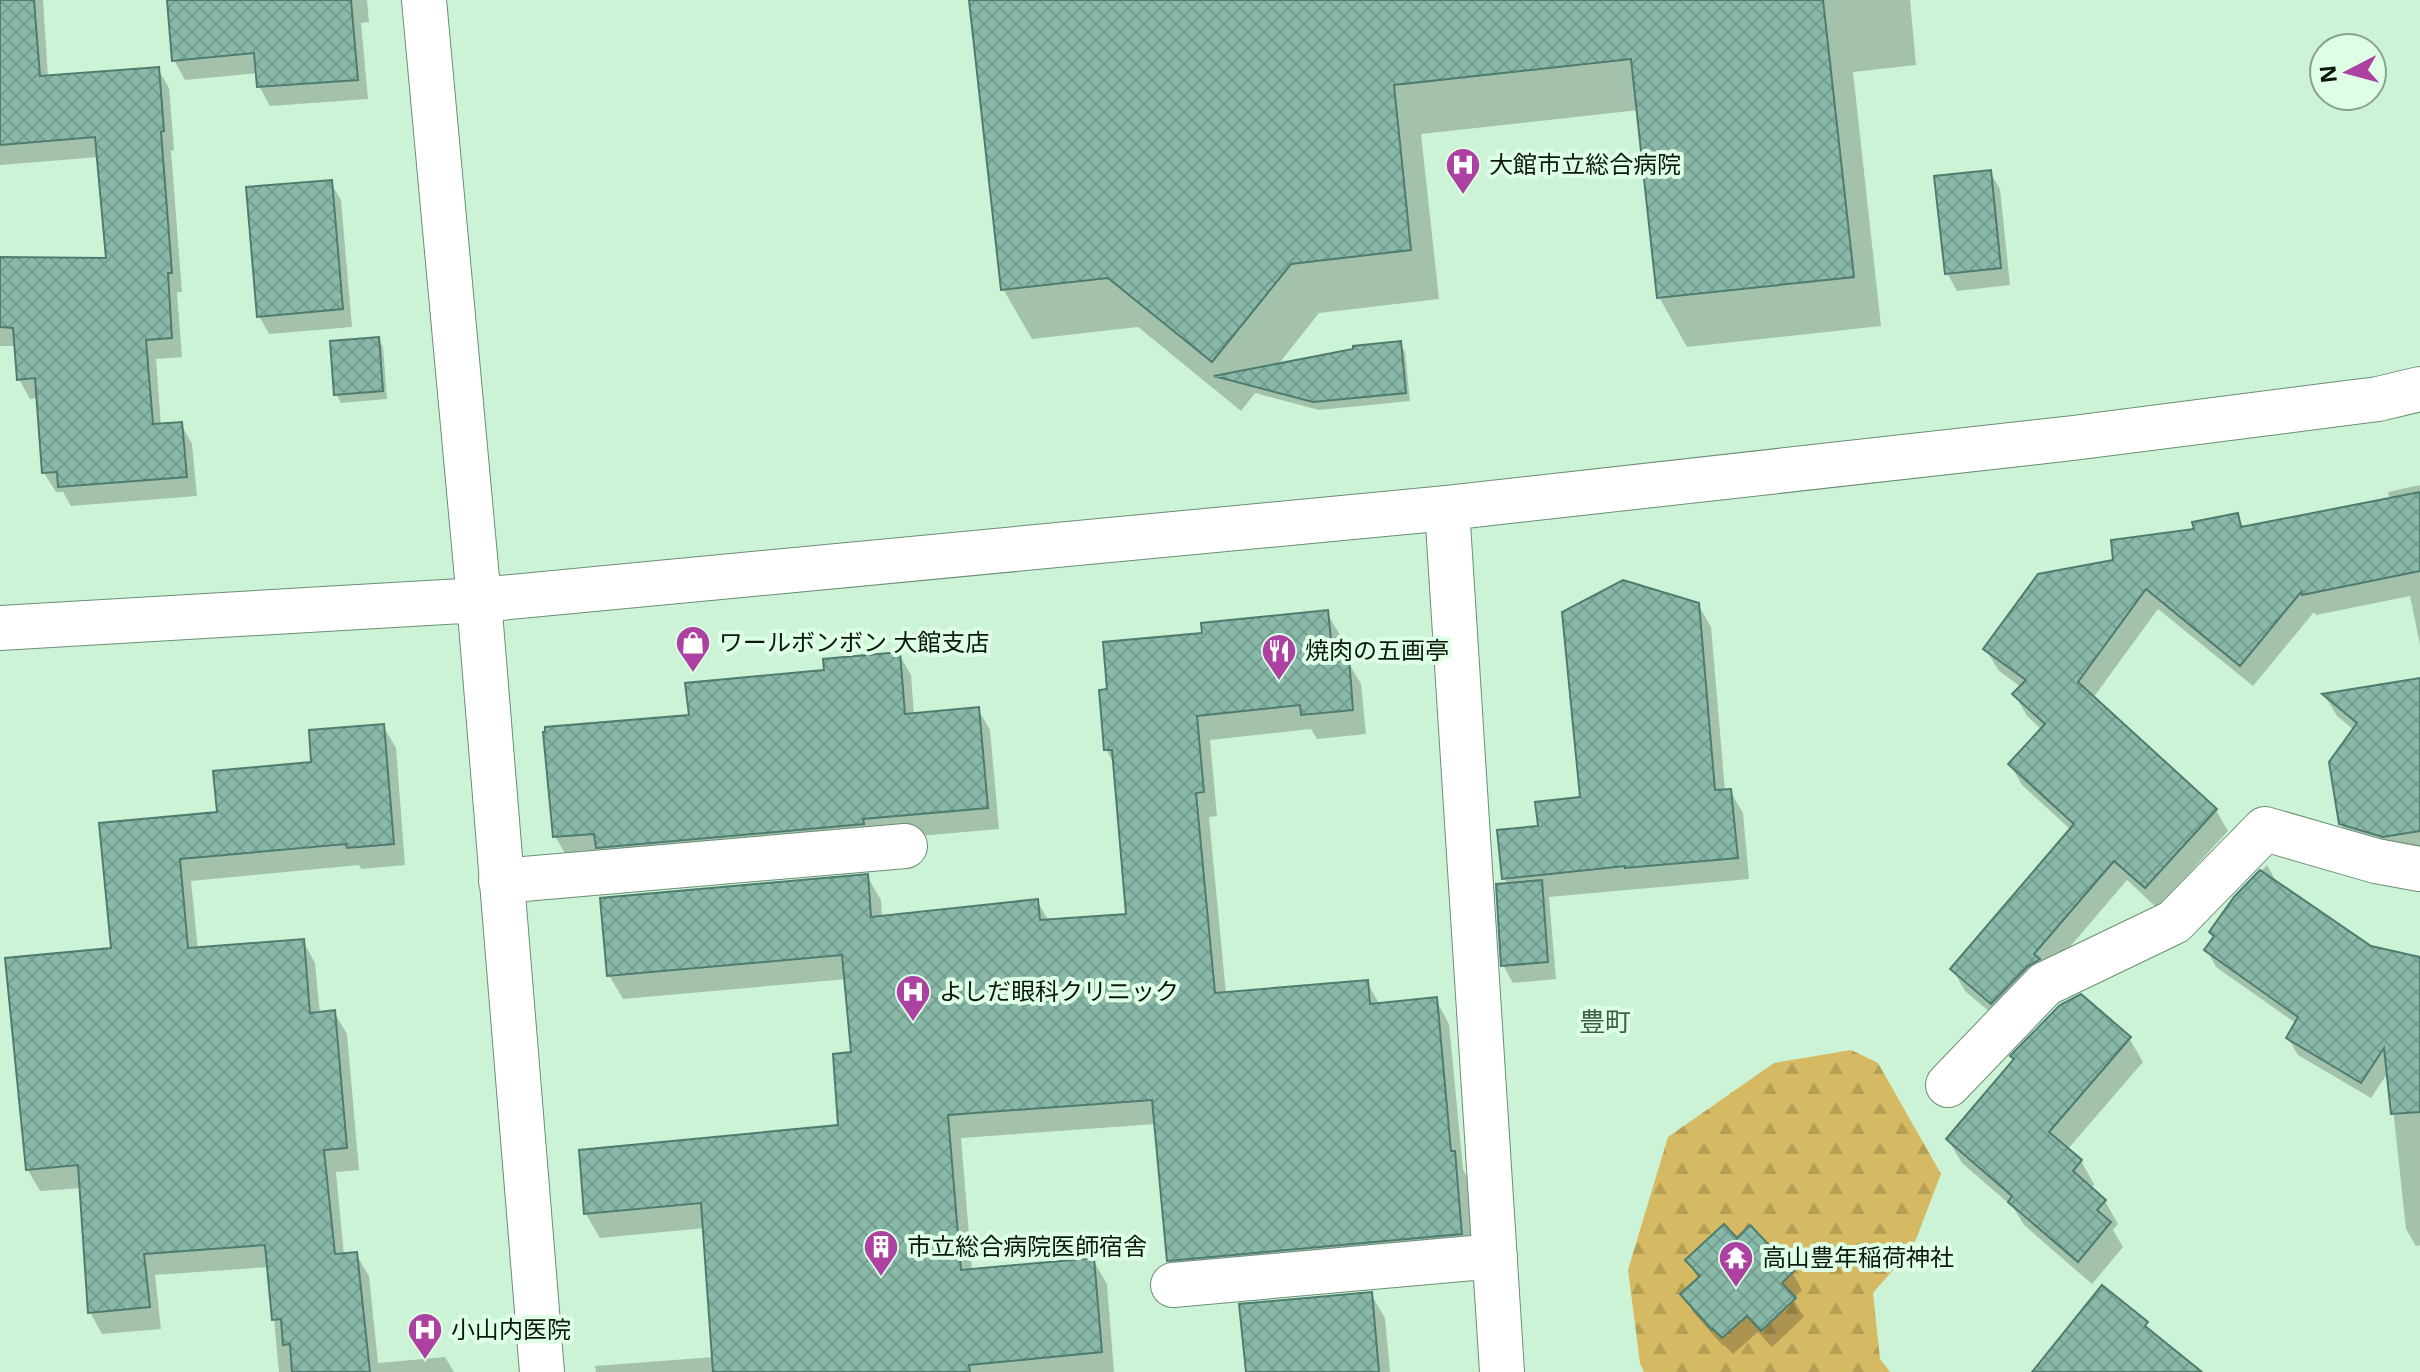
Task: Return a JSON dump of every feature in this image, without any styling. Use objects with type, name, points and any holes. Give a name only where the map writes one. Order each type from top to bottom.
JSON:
[{"type":"street","points":[[424,0],[479,600],[542,1372]]},
{"type":"street","points":[[0,628],[479,600],[1447,508],[2073,438],[2378,399],[2420,389]]},
{"type":"street","points":[[1447,508],[1502,1372]]},
{"type":"street","points":[[1948,1085],[2045,984],[2174,922],[2265,829],[2376,861],[2420,869]]},
{"type":"street","points":[[501,881],[905,846]]},
{"type":"street","points":[[1173,1285],[1495,1256]]},
{"type":"green space","points":[[1851,1050],[1878,1063],[1941,1174],[1913,1247],[1873,1293],[1880,1359],[1890,1372],[1644,1372],[1640,1363],[1628,1270],[1668,1137],[1774,1063]]},
{"type":"building","points":[[0,0],[34,0],[40,76],[159,67],[172,273],[168,273],[172,338],[146,340],[153,424],[182,422],[187,477],[58,487],[57,472],[42,473],[35,378],[17,380],[13,328],[0,327],[0,257],[106,258],[95,137],[0,145]]},
{"type":"building","points":[[167,0],[351,0],[358,80],[257,87],[254,53],[172,61]]},
{"type":"building","points":[[969,0],[1823,0],[1854,277],[1657,298],[1631,59],[1394,85],[1411,250],[1291,264],[1212,362],[1108,278],[1001,290]]},
{"type":"building","points":[[1991,170],[2001,268],[1945,274],[1934,176]]},
{"type":"building","points":[[332,180],[343,309],[257,317],[246,187]]},
{"type":"building","points":[[379,337],[383,391],[334,395],[330,341]]},
{"type":"building","points":[[1401,341],[1406,393],[1313,402],[1214,376],[1353,349],[1353,346]]},
{"type":"building","points":[[2420,492],[2420,571],[2302,595],[2301,592],[2240,666],[2146,589],[2078,682],[2217,809],[2145,888],[2114,861],[2034,954],[2040,959],[2027,967],[1991,1004],[1950,969],[2074,824],[2008,764],[2045,724],[2012,694],[2026,680],[1983,649],[2038,574],[2113,560],[2111,540],[2194,529],[2192,522],[2238,513],[2241,527]]},
{"type":"building","points":[[1623,580],[1699,603],[1715,790],[1731,789],[1738,858],[1502,879],[1497,830],[1538,826],[1535,802],[1580,797],[1562,612]]},
{"type":"building","points":[[1328,610],[1333,660],[1349,658],[1353,710],[1301,715],[1300,705],[1197,716],[1204,792],[1196,793],[1215,993],[1368,980],[1370,1004],[1437,997],[1462,1234],[1167,1261],[1152,1100],[948,1115],[961,1270],[1094,1258],[1102,1352],[969,1365],[970,1372],[713,1372],[701,1203],[584,1214],[579,1150],[838,1125],[833,1054],[851,1052],[842,955],[607,976],[600,898],[868,874],[871,917],[1038,899],[1040,920],[1126,914],[1112,750],[1104,750],[1099,690],[1107,689],[1103,642],[1202,633],[1201,623]]},
{"type":"building","points":[[900,652],[905,714],[979,707],[988,808],[863,819],[864,824],[596,848],[594,834],[553,837],[545,727],[689,715],[685,683],[824,670],[823,659]]},
{"type":"building","points":[[2420,678],[2420,831],[2383,837],[2339,824],[2329,762],[2357,723],[2322,694]]},
{"type":"building","points":[[384,724],[394,844],[347,848],[346,844],[180,859],[188,948],[304,939],[310,1013],[335,1010],[347,1148],[324,1150],[335,1254],[357,1252],[370,1372],[292,1372],[290,1344],[283,1345],[281,1319],[272,1320],[265,1245],[144,1254],[150,1307],[88,1313],[78,1165],[26,1170],[5,958],[111,948],[99,823],[217,812],[213,771],[311,762],[309,730]]},
{"type":"building","points":[[2260,870],[2371,946],[2420,957],[2420,1112],[2391,1114],[2384,1048],[2361,1083],[2286,1038],[2298,1017],[2204,950],[2214,936],[2209,932],[2234,897]]},
{"type":"building","points":[[1542,880],[1548,962],[1501,966],[1496,884]]},
{"type":"building","points":[[2081,994],[2131,1037],[2049,1132],[2082,1160],[2073,1171],[2106,1200],[2097,1210],[2111,1222],[2078,1262],[2008,1202],[2012,1196],[1946,1139],[2014,1059],[2010,1056],[2060,1005]]},
{"type":"building","name":"高山豊年稲荷神社","points":[[1724,1224],[1737,1238],[1750,1225],[1794,1271],[1782,1283],[1796,1298],[1761,1331],[1747,1316],[1722,1338],[1680,1294],[1700,1276],[1685,1260]]},
{"type":"building","points":[[2102,1285],[2148,1322],[2145,1326],[2202,1372],[2032,1372]]},
{"type":"building","points":[[1372,1292],[1379,1372],[1246,1372],[1239,1304]]},
{"type":"place","name":"大館市立総合病院","points":[[1463,196]]},
{"type":"place","name":"ワールボンボン 大館支店","points":[[693,674]]},
{"type":"place","name":"焼肉の五画亭","points":[[1279,682]]},
{"type":"place","name":"よしだ眼科クリニック","points":[[913,1023]]},
{"type":"place","name":"市立総合病院医師宿舎","points":[[881,1278]]},
{"type":"place","name":"高山豊年稲荷神社","points":[[1736,1289]]},
{"type":"place","name":"小山内医院","points":[[425,1361]]},
{"type":"district","name":"豊町","points":[[1605,1022]]}]
